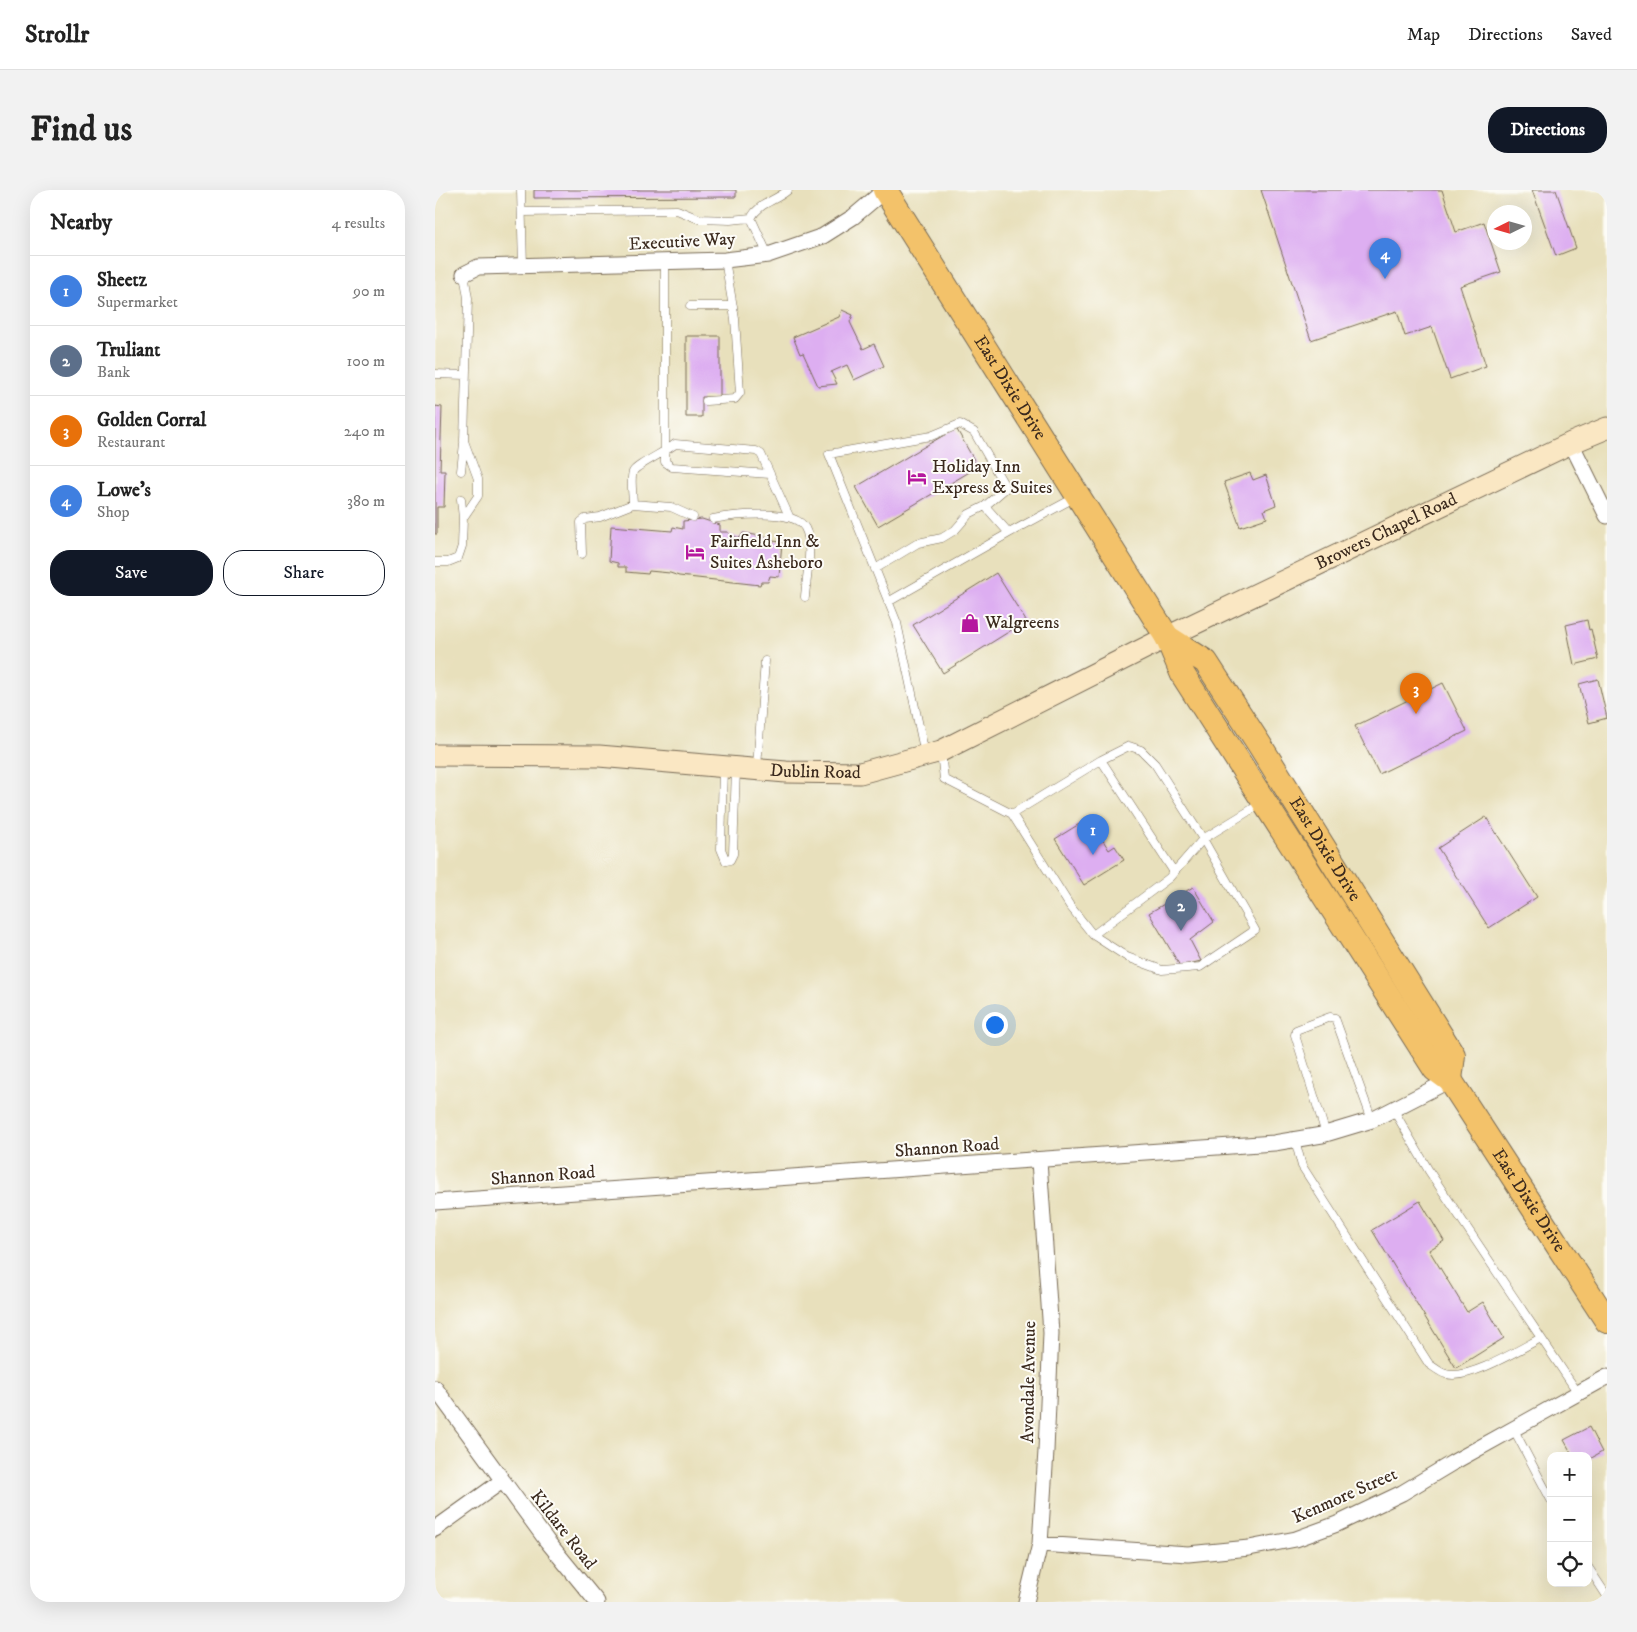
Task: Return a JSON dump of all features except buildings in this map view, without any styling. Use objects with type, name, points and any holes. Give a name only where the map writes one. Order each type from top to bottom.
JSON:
[{"type":"main road","name":"East Dixie Drive","points":[[885,190],[1167,637],[1183,675],[1263,802],[1435,1069],[1450,1080],[1607,1321]]},
{"type":"main road","name":"East Dixie Drive","points":[[1167,637],[1205,662],[1259,744],[1453,1055],[1450,1080]]},
{"type":"street","name":"Executive Way","points":[[464,274],[478,267],[725,260],[768,255],[823,236],[853,217],[885,190]]},
{"type":"street","name":"Browers Chapel Road","points":[[1167,637],[1571,443],[1607,428]]},
{"type":"street","points":[[1571,443],[1607,516]]},
{"type":"street","name":"Dublin Road","points":[[435,755],[599,756],[786,772],[860,772],[933,753],[1167,637]]},
{"type":"street","name":"Shannon Road","points":[[435,1202],[1274,1143],[1326,1134],[1372,1120],[1450,1080]]},
{"type":"street","name":"Avondale Avenue","points":[[1026,1602],[1039,1544],[1046,1451],[1051,1333],[1039,1161]]},
{"type":"street","name":"Kenmore Street","points":[[1039,1544],[1188,1554],[1249,1548],[1296,1539],[1337,1524],[1378,1505],[1607,1377]]},
{"type":"street","name":"Kildare Road","points":[[435,1388],[547,1541],[597,1602]]},
{"type":"street","points":[[435,1529],[502,1481]]},
{"type":"lane","points":[[521,190],[523,267]]},
{"type":"lane","points":[[751,218],[757,208],[780,197],[788,190]]},
{"type":"lane","points":[[522,212],[677,210],[699,219],[730,220],[751,218]]},
{"type":"lane","points":[[751,218],[768,255]]},
{"type":"lane","points":[[707,401],[735,399],[740,393],[735,319],[725,260]]},
{"type":"lane","points":[[665,262],[665,462],[672,467],[770,474]]},
{"type":"lane","points":[[461,472],[464,442],[468,298],[464,274]]},
{"type":"lane","points":[[690,306],[733,306]]},
{"type":"lane","points":[[435,374],[465,375]]},
{"type":"lane","points":[[875,569],[918,543],[942,538],[955,530],[969,514],[985,506],[1006,488],[974,432],[960,424],[931,436],[829,454],[888,602],[897,622],[933,753],[944,779],[1012,814],[1071,906],[1093,935],[1127,957],[1162,970],[1200,967],[1255,930],[1203,839],[1155,764],[1141,750],[1129,746],[1101,760],[1012,814]]},
{"type":"lane","points":[[463,518],[478,496],[479,479],[464,442]]},
{"type":"lane","points":[[633,504],[633,472],[638,466],[665,452],[675,444],[756,451],[761,454],[789,516]]},
{"type":"lane","points":[[888,602],[1078,496]]},
{"type":"lane","points":[[435,562],[448,562],[459,558],[462,546],[463,518],[461,499]]},
{"type":"lane","points":[[582,554],[581,522],[585,519],[600,517],[633,504],[671,507],[693,517]]},
{"type":"lane","points":[[985,506],[1009,533]]},
{"type":"lane","points":[[713,519],[737,515],[789,516],[798,520],[805,528],[809,542],[805,597]]},
{"type":"lane","points":[[739,768],[733,854],[731,860],[726,861],[721,849],[739,768],[765,661]]},
{"type":"lane","points":[[1101,760],[1174,872]]},
{"type":"lane","points":[[1093,935],[1169,878],[1203,839],[1263,802]]},
{"type":"lane","points":[[1326,1134],[1295,1035],[1297,1030],[1330,1017],[1335,1018],[1372,1120]]},
{"type":"lane","points":[[1393,1109],[1429,1171],[1578,1393]]},
{"type":"lane","points":[[1295,1140],[1302,1166],[1429,1364],[1447,1374],[1459,1375],[1487,1366],[1541,1338]]},
{"type":"lane","points":[[1513,1428],[1549,1497]]},
{"type":"lane","points":[[1592,1573],[1607,1596]]},
{"type":"place","name":"Lowe's","points":[[1385,279]]},
{"type":"place","name":"Holiday Inn Express & Suites","points":[[917,477]]},
{"type":"place","name":"Fairfield Inn & Suites Asheboro","points":[[695,552]]},
{"type":"place","name":"Walgreens","points":[[970,623]]},
{"type":"place","name":"Golden Corral","points":[[1416,714]]},
{"type":"place","name":"Sheetz","points":[[1093,855]]},
{"type":"place","name":"Truliant","points":[[1181,931]]}]
